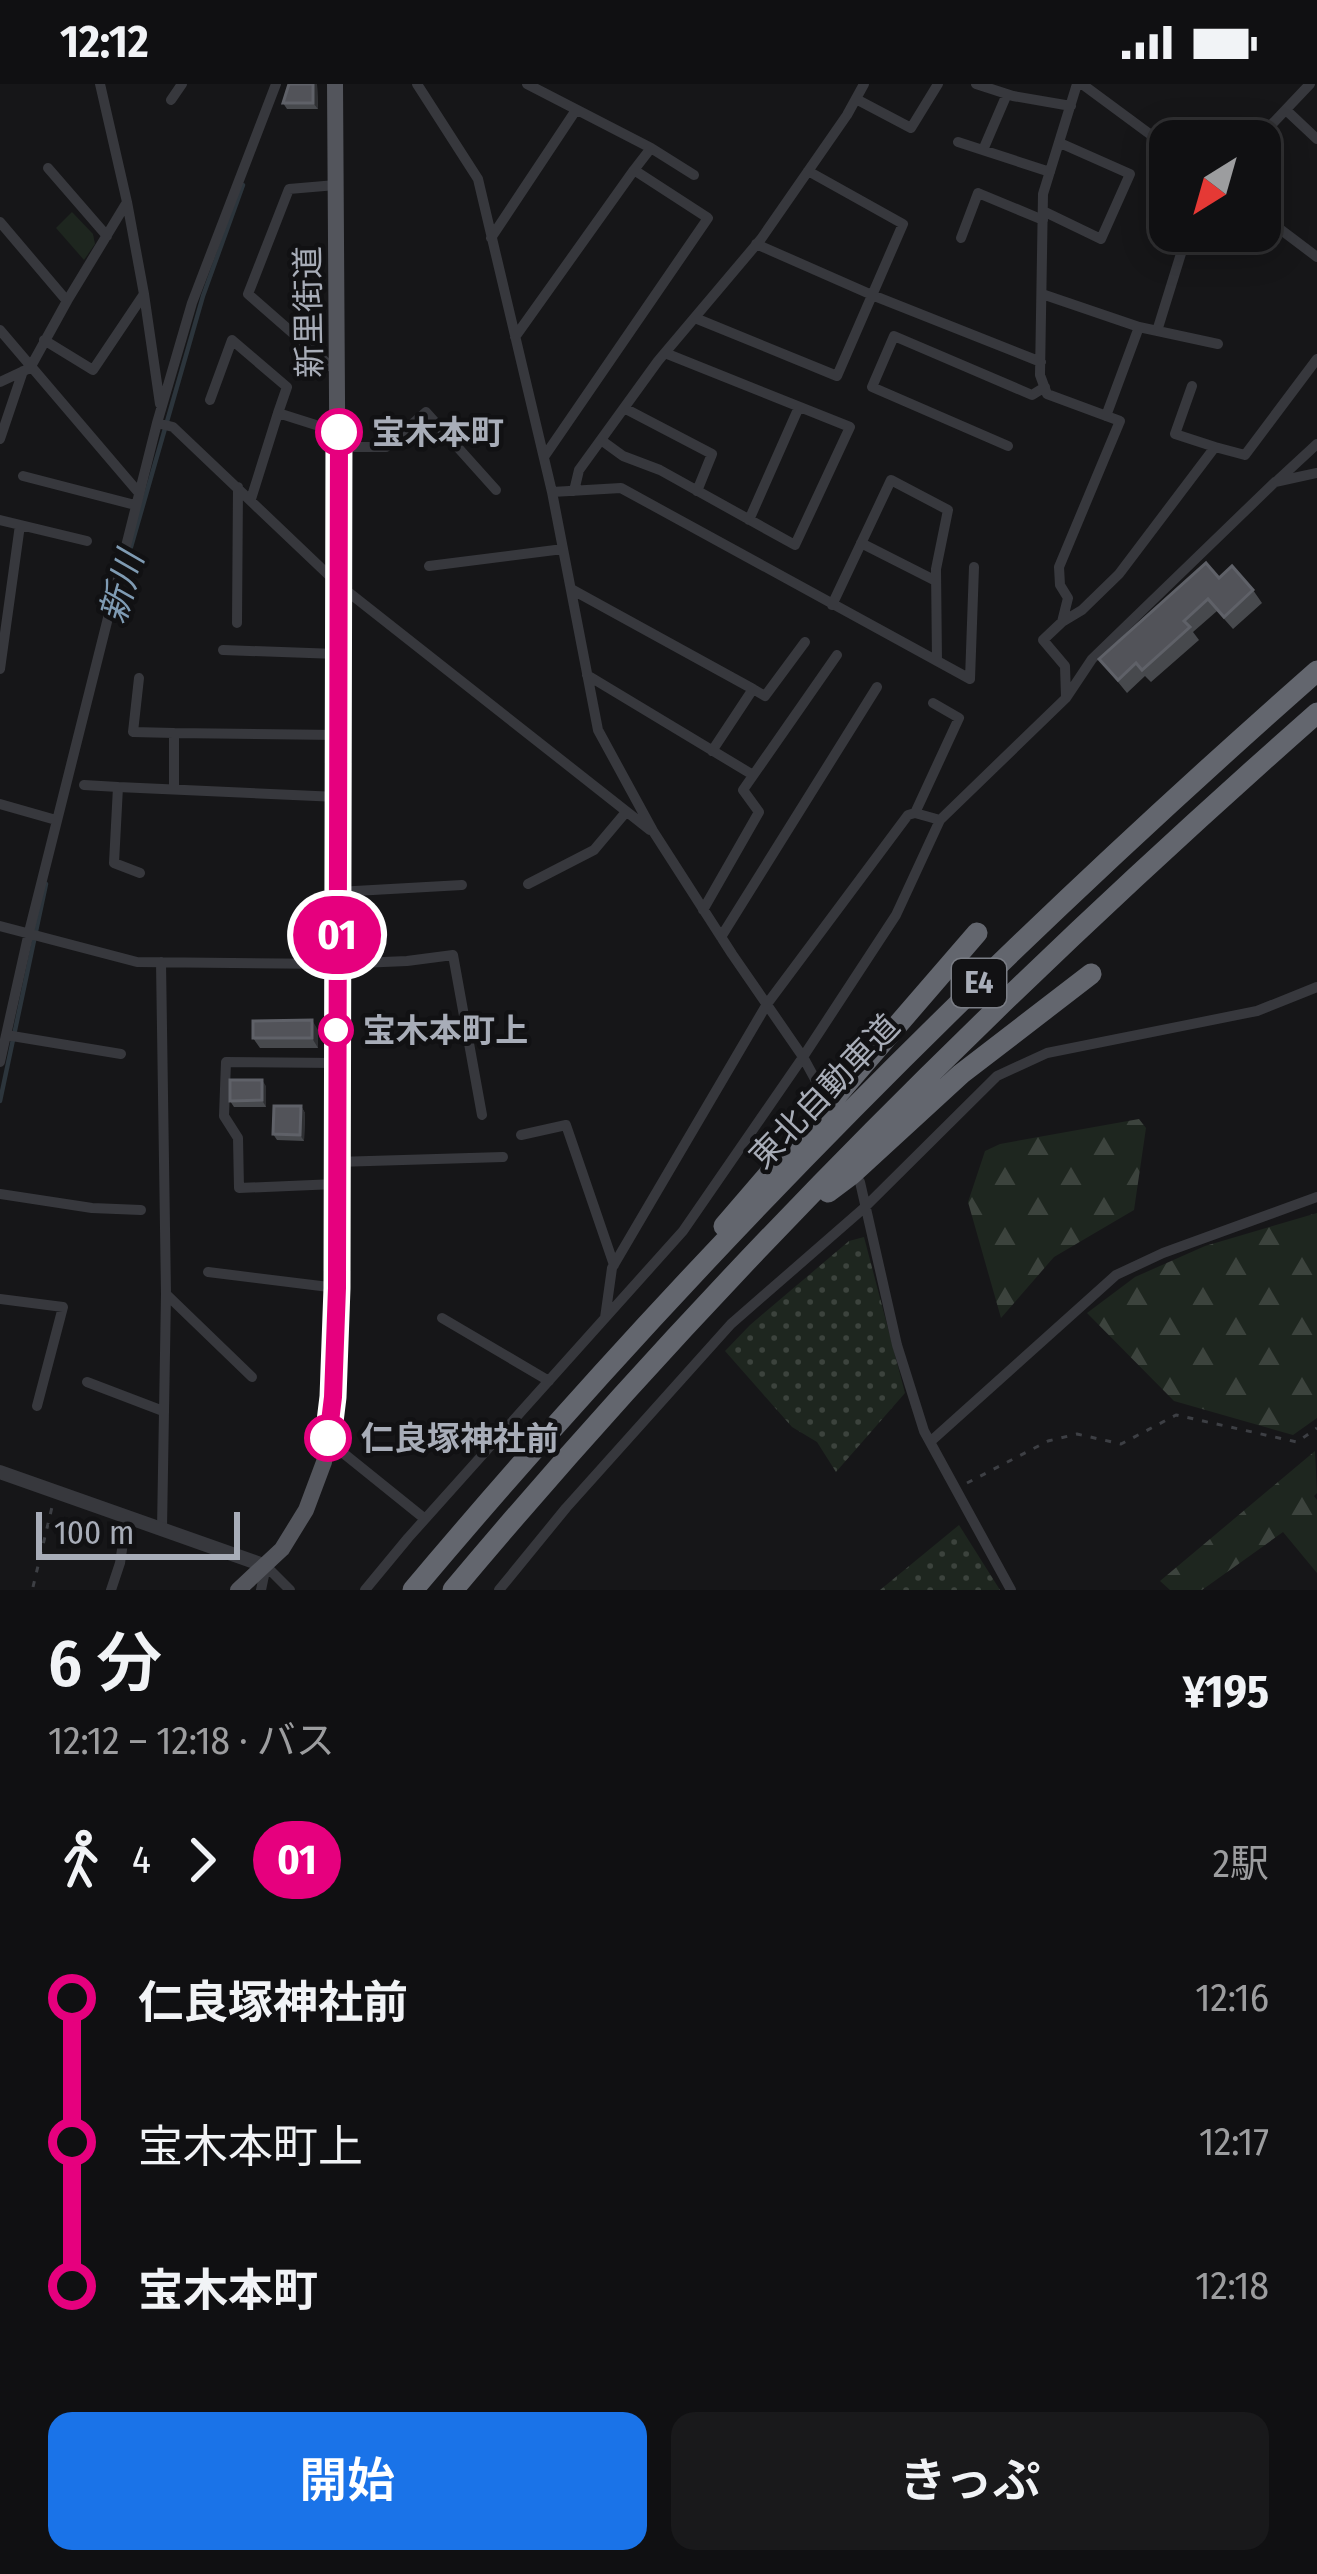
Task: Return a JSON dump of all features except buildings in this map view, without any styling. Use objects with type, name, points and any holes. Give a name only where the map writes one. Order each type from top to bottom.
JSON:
[{"type":"highway","name":"東北自動車道","points":[[413,1590],[657,1312],[819,1142],[1107,860],[1317,671]]},
{"type":"highway","name":"東北自動車道","points":[[453,1590],[599,1421],[779,1228],[986,1018],[1317,713]]},
{"type":"highway","points":[[657,1312],[742,1201],[976,933]]},
{"type":"highway","points":[[779,1228],[852,1174],[1002,1040],[1091,974]]},
{"type":"main road","name":"新里街道","points":[[238,1590],[282,1549],[306,1510],[316,1489],[333,1397],[339,439],[335,84]]},
{"type":"street","points":[[100,84],[144,294],[159,417],[338,584],[652,831]]},
{"type":"street","points":[[171,100],[182,84]]},
{"type":"street","points":[[0,1062],[28,932],[159,417],[192,303],[276,84]]},
{"type":"street","points":[[417,84],[478,179],[553,492],[598,730],[652,831],[821,1090]]},
{"type":"street","points":[[574,490],[579,470],[665,353],[756,244],[865,84]]},
{"type":"street","points":[[856,99],[911,128],[938,84]]},
{"type":"street","points":[[976,84],[1072,106]]},
{"type":"street","points":[[1062,622],[1068,598],[1060,585],[1059,567],[1120,422],[1047,394],[1040,375],[1043,194],[1080,84],[1149,134]]},
{"type":"street","points":[[1276,120],[1310,84]]},
{"type":"street","points":[[535,86],[694,175]]},
{"type":"street","points":[[983,150],[1007,94]]},
{"type":"street","points":[[491,238],[576,110]]},
{"type":"street","points":[[1286,110],[1317,139]]},
{"type":"street","points":[[958,142],[1050,172]]},
{"type":"street","points":[[962,238],[978,193],[1102,239],[1130,174],[1060,143]]},
{"type":"street","points":[[515,337],[651,148]]},
{"type":"street","points":[[49,168],[107,236]]},
{"type":"street","points":[[544,457],[708,218],[634,170]]},
{"type":"street","points":[[695,318],[837,376],[903,224],[808,171]]},
{"type":"street","points":[[336,185],[290,189],[248,294],[338,374]]},
{"type":"street","points":[[0,440],[26,370],[127,202]]},
{"type":"street","points":[[0,221],[67,301]]},
{"type":"street","points":[[1281,229],[1317,256]]},
{"type":"street","points":[[756,244],[872,296],[1041,362]]},
{"type":"street","points":[[1157,332],[1182,252]]},
{"type":"street","points":[[44,340],[93,370],[144,294]]},
{"type":"street","points":[[1042,294],[1139,327],[1218,344]]},
{"type":"street","points":[[1106,416],[1139,327]]},
{"type":"street","points":[[0,331],[26,370],[137,499]]},
{"type":"street","points":[[1007,446],[872,387],[894,336],[1032,395],[1045,387]]},
{"type":"street","points":[[210,400],[232,340],[287,387],[251,499]]},
{"type":"street","points":[[601,440],[623,457],[661,470],[795,545],[850,428],[665,353]]},
{"type":"street","points":[[1192,386],[1175,434],[1245,455],[1317,358]]},
{"type":"street","points":[[0,382],[26,370]]},
{"type":"street","points":[[749,520],[799,407]]},
{"type":"street","points":[[624,408],[712,454],[697,491]]},
{"type":"street","points":[[278,413],[339,439],[386,447],[426,412],[496,490]]},
{"type":"street","points":[[365,1590],[683,1232],[896,915],[940,820],[1066,698],[1092,659],[1317,444]]},
{"type":"street","points":[[1066,698],[1065,666],[1043,640],[1119,574],[1215,448]]},
{"type":"street","points":[[1276,482],[1317,473]]},
{"type":"street","points":[[23,476],[137,499]]},
{"type":"street","points":[[832,605],[891,480],[948,510],[936,581],[937,661]]},
{"type":"street","points":[[237,623],[238,487]]},
{"type":"street","points":[[553,492],[621,488],[970,679],[974,567]]},
{"type":"street","points":[[0,520],[87,541]]},
{"type":"street","points":[[0,669],[20,524]]},
{"type":"street","points":[[861,543],[936,581]]},
{"type":"street","points":[[429,566],[563,549]]},
{"type":"street","points":[[571,589],[765,696],[805,642]]},
{"type":"street","points":[[223,650],[338,654]]},
{"type":"street","points":[[703,910],[759,812],[743,790],[837,655]]},
{"type":"street","points":[[587,675],[753,776]]},
{"type":"street","points":[[139,678],[133,732],[338,735]]},
{"type":"street","points":[[721,937],[877,687]]},
{"type":"street","points":[[712,751],[753,689]]},
{"type":"street","points":[[915,813],[958,718],[933,703]]},
{"type":"street","points":[[174,733],[174,789]]},
{"type":"street","points":[[84,785],[338,797]]},
{"type":"street","points":[[118,787],[114,863],[140,873]]},
{"type":"street","points":[[0,804],[56,820]]},
{"type":"street","points":[[528,884],[594,850],[626,812]]},
{"type":"street","points":[[604,1320],[614,1265],[767,1004],[908,815],[940,820]]},
{"type":"street","points":[[338,892],[462,885]]},
{"type":"street","points":[[0,926],[137,962],[337,964],[453,956],[482,1115]]},
{"type":"street","points":[[161,962],[166,1294],[162,1528]]},
{"type":"street","points":[[500,1590],[566,1508],[731,1324],[865,1208],[997,1076],[1047,1053],[1257,1011],[1317,987]]},
{"type":"street","points":[[6,1035],[121,1054]]},
{"type":"street","points":[[336,1063],[226,1062],[224,1115],[238,1138],[239,1187],[336,1184]]},
{"type":"street","points":[[521,1135],[566,1125],[614,1265]]},
{"type":"street","points":[[336,1162],[503,1157]]},
{"type":"street","points":[[860,1182],[897,1345],[930,1442],[1011,1590]]},
{"type":"street","points":[[0,1194],[141,1210]]},
{"type":"street","points":[[930,1442],[1116,1275],[1162,1253],[1317,1197]]},
{"type":"street","points":[[208,1272],[337,1288]]},
{"type":"street","points":[[166,1294],[253,1377]]},
{"type":"street","points":[[0,1299],[64,1306],[37,1406]]},
{"type":"street","points":[[442,1318],[549,1381]]},
{"type":"street","points":[[87,1382],[163,1412]]},
{"type":"street","points":[[327,1440],[425,1519]]},
{"type":"street","points":[[0,1472],[266,1566],[290,1590]]},
{"type":"street","points":[[111,1590],[127,1516]]},
{"type":"street","points":[[261,1590],[266,1566]]},
{"type":"path","points":[[955,1489],[1048,1441],[1077,1434],[1121,1444],[1176,1414],[1297,1442],[1317,1428]]},
{"type":"path","points":[[33,1587],[55,1491]]},
{"type":"green space","points":[[72,212],[93,234],[95,244],[84,260],[56,228]]},
{"type":"green space","points":[[1139,1119],[1146,1128],[1134,1210],[1054,1257],[1001,1318],[968,1202],[985,1151],[1000,1144]]},
{"type":"green space","points":[[1317,1213],[1317,1418],[1293,1435],[1174,1401],[1087,1313],[1135,1277],[1205,1246]]},
{"type":"green space","points":[[864,1237],[905,1393],[836,1472],[817,1442],[792,1427],[725,1351],[849,1241]]},
{"type":"green space","points":[[1315,1451],[1317,1573],[1283,1532],[1202,1590],[1170,1590],[1160,1581]]},
{"type":"green space","points":[[959,1525],[1000,1590],[880,1590]]},
{"type":"waterway","name":"新川","points":[[131,547],[203,296],[243,185]]},
{"type":"waterway","name":"新川","points":[[0,1101],[46,884]]},
{"type":"bus line","name":"01","points":[[328,1438],[337,1288],[339,432]]},
{"type":"place","name":"宝木本町","points":[[339,432]]},
{"type":"place","name":"宝木本町上","points":[[336,1030]]},
{"type":"place","name":"仁良塚神社前","points":[[328,1438]]}]
